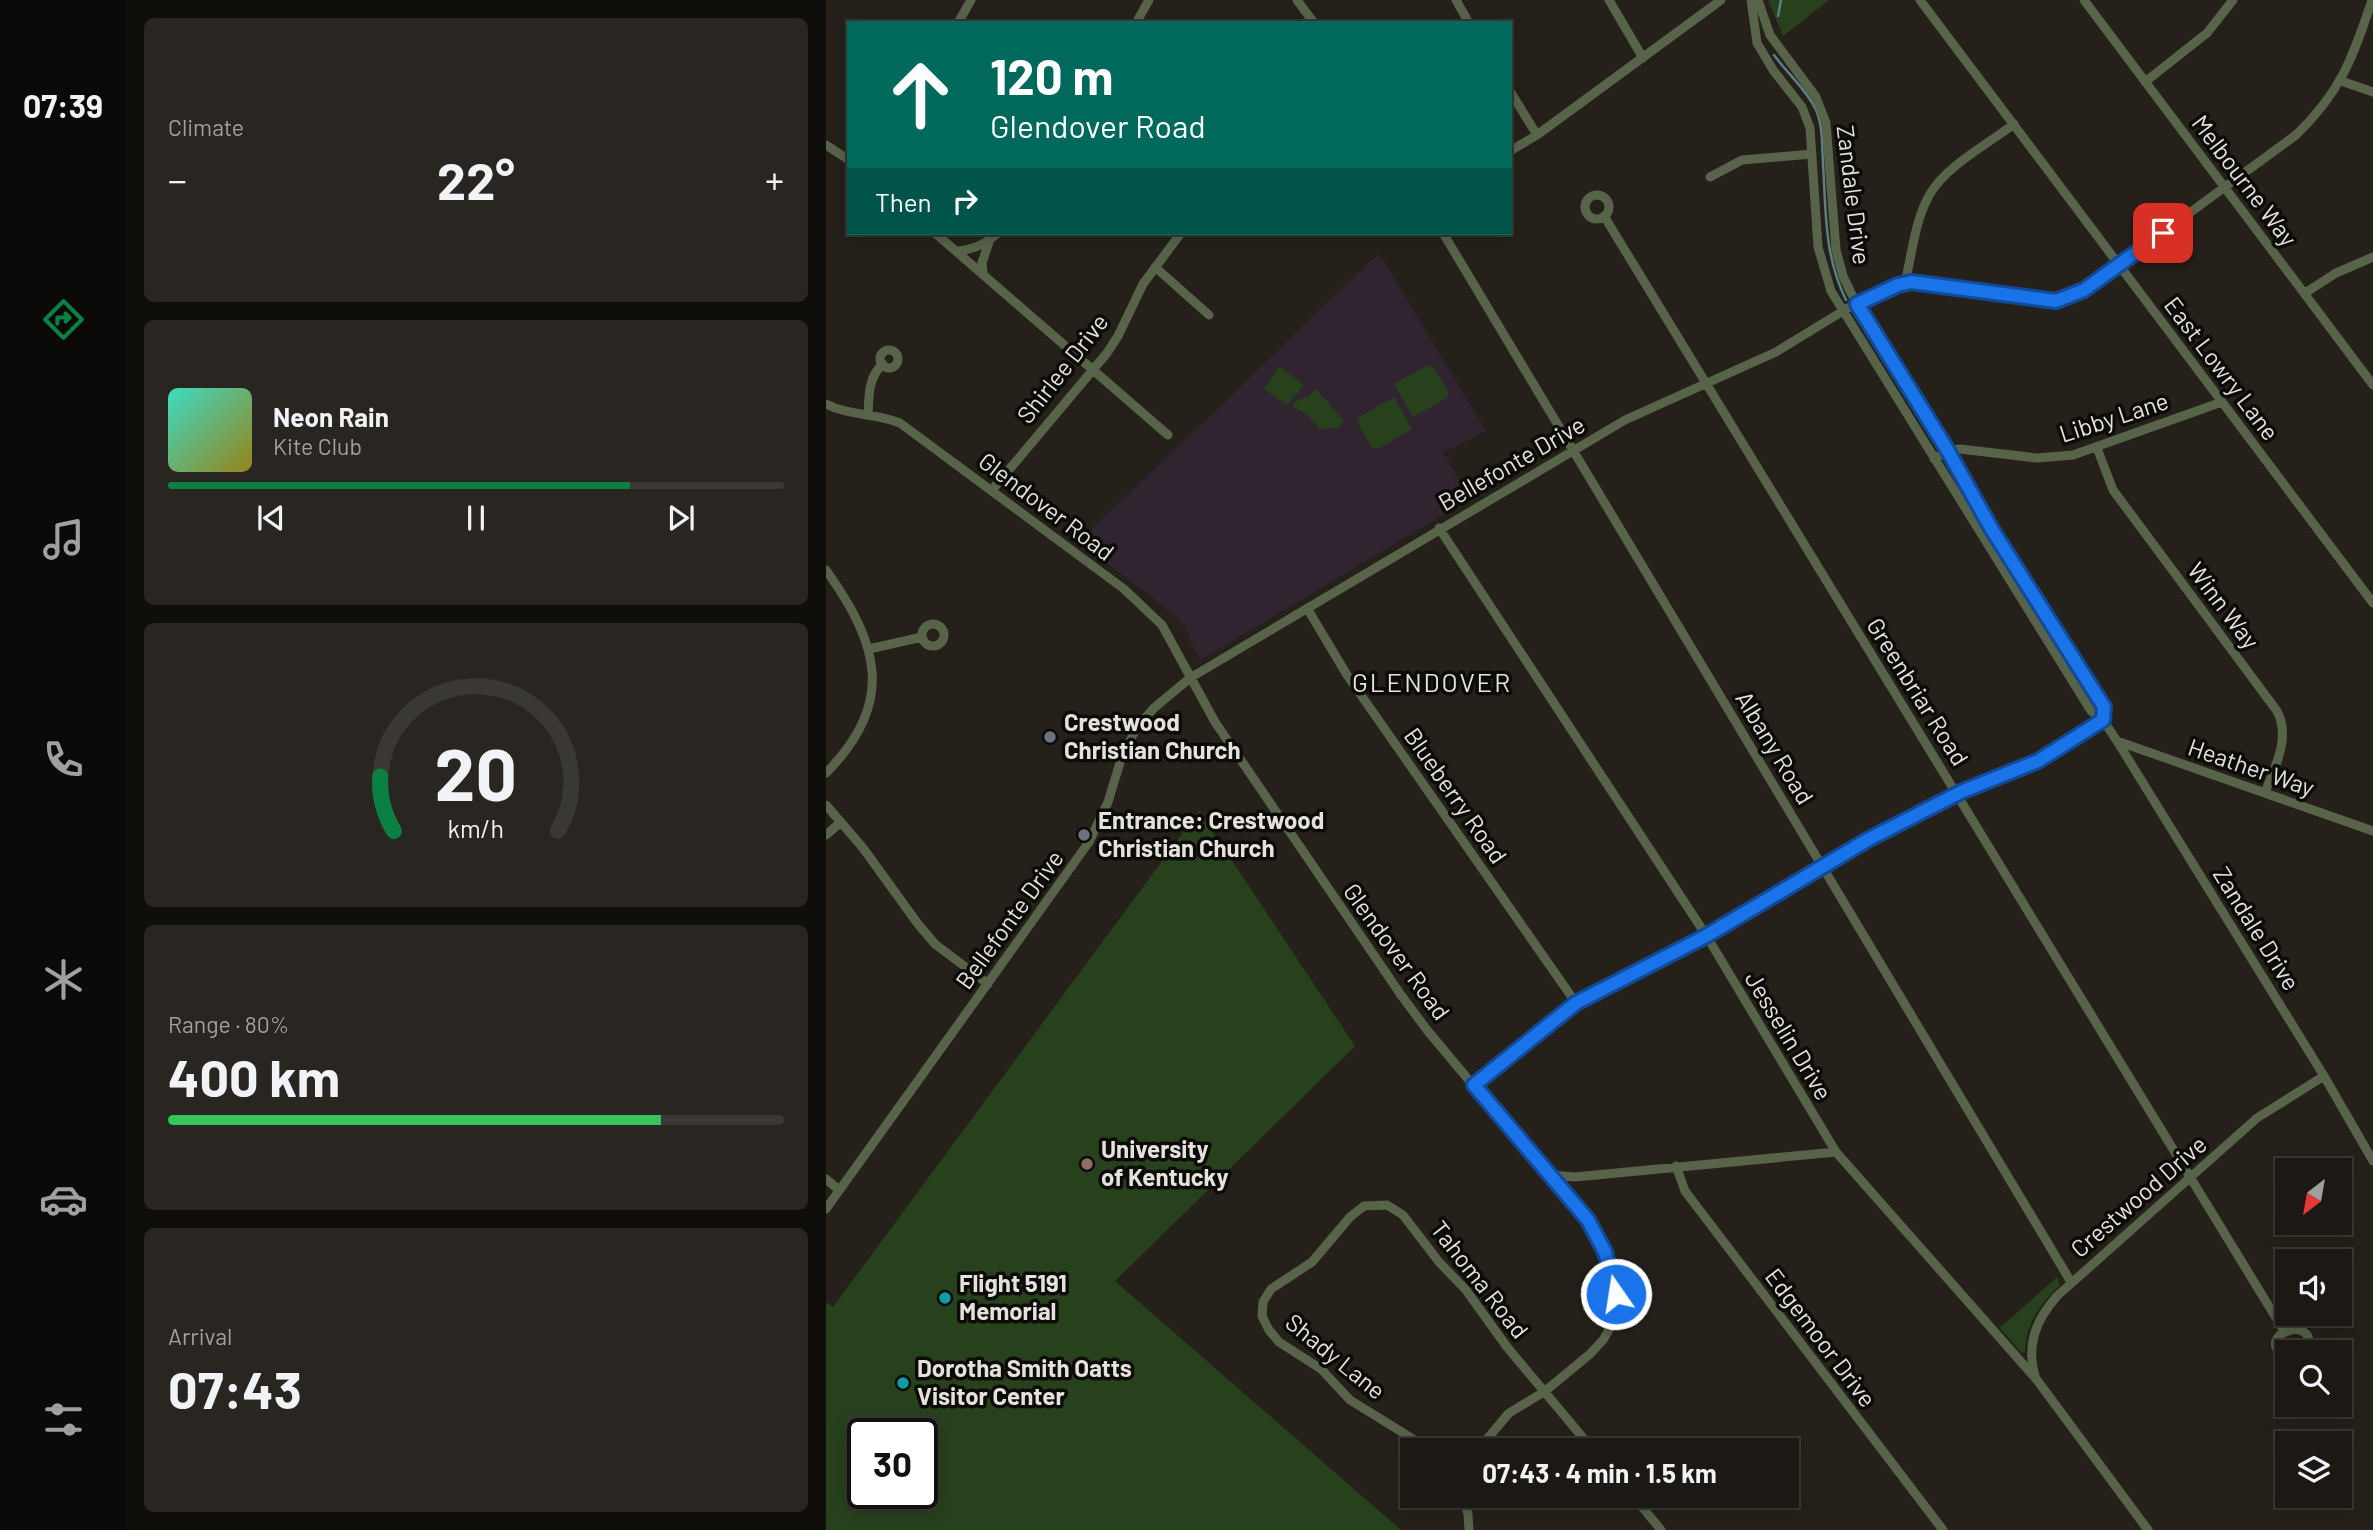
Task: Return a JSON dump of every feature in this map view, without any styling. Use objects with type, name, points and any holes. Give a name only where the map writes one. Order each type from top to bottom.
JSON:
[{"type":"street","points":[[959,21],[971,0]]},
{"type":"street","points":[[1137,21],[1149,0]]},
{"type":"street","points":[[1297,0],[1313,21]]},
{"type":"street","points":[[1456,0],[1468,21]]},
{"type":"street","points":[[1609,0],[1643,58]]},
{"type":"street","points":[[1512,150],[1537,135],[1721,0]]},
{"type":"street","name":"Zandale Drive","points":[[1751,0],[1757,43],[1773,70],[1807,115],[1820,257],[1831,291],[1842,312],[2091,711],[2103,720],[2117,741],[2324,1076],[2373,1161]]},
{"type":"street","name":"Zandale Drive","points":[[1758,0],[1770,35],[1816,97],[1826,122],[1836,250],[1843,276],[1857,304],[1948,451],[1991,528],[2104,707],[2103,720]]},
{"type":"street","name":"East Lowry Lane","points":[[1920,0],[2373,603]]},
{"type":"street","name":"Melbourne Way","points":[[2084,0],[2373,385]]},
{"type":"street","points":[[2145,82],[2207,33],[2233,0]]},
{"type":"street","points":[[2014,124],[1952,169],[1936,185],[1926,203],[1905,283],[2056,301],[2084,290],[2296,135],[2313,119],[2341,81],[2356,49],[2372,0]]},
{"type":"street","points":[[2341,81],[2373,92]]},
{"type":"street","points":[[1512,94],[1537,135]]},
{"type":"street","points":[[826,145],[847,159]]},
{"type":"street","points":[[1710,177],[1741,160],[1812,154]]},
{"type":"street","name":"Greenbriar Road","points":[[1604,216],[2284,1331]]},
{"type":"street","points":[[937,235],[1168,435]]},
{"type":"street","points":[[956,251],[972,249],[989,242],[997,235]]},
{"type":"street","name":"Shirlee Drive","points":[[992,490],[1118,336],[1143,284],[1179,235]]},
{"type":"street","name":"Albany Road","points":[[1444,235],[2071,1282]]},
{"type":"street","points":[[983,274],[982,263],[989,242]]},
{"type":"street","points":[[2305,293],[2336,272],[2373,257]]},
{"type":"street","points":[[1155,267],[1209,314]]},
{"type":"street","name":"Bellefonte Drive","points":[[826,1209],[1089,842],[1108,802],[1122,756],[1138,727],[1154,708],[1190,678],[1625,420],[1790,345],[1842,312],[1905,283]]},
{"type":"street","points":[[868,415],[872,380],[875,371],[883,364]]},
{"type":"street","name":"Libby Lane","points":[[1934,459],[1948,451],[1972,450],[2049,458],[2073,455],[2222,402]]},
{"type":"street","name":"Glendover Road","points":[[826,404],[843,411],[900,423],[1124,589],[1154,616],[1172,642],[1215,722],[1401,995],[1594,1230],[1605,1252],[1616,1294],[1612,1321],[1603,1340],[1544,1392],[1509,1413],[1488,1438]]},
{"type":"street","name":"Winn Way","points":[[2097,448],[2113,490],[2282,720],[2284,736],[2265,793]]},
{"type":"street","name":"Jesselin Drive","points":[[1440,528],[1706,936],[1836,1152],[2036,1380],[2148,1530]]},
{"type":"street","points":[[826,570],[856,617],[869,649],[873,676],[872,693],[864,722],[847,751],[826,772]]},
{"type":"street","name":"Blueberry Road","points":[[1307,608],[1346,675],[1576,1003]]},
{"type":"street","points":[[869,649],[922,637]]},
{"type":"street","points":[[1474,1085],[1576,1003],[1706,936],[1869,839],[1957,795],[2038,761],[2103,720]]},
{"type":"street","name":"Heather Way","points":[[2117,741],[2373,831]]},
{"type":"street","points":[[826,805],[935,944],[958,964],[988,984]]},
{"type":"street","points":[[826,835],[841,822]]},
{"type":"street","name":"Crestwood Drive","points":[[2036,1380],[2031,1354],[2036,1324],[2048,1306],[2071,1282],[2266,1111],[2324,1076]]},
{"type":"street","points":[[1549,1174],[1575,1177],[1836,1152]]},
{"type":"street","name":"Edgemoor Drive","points":[[1676,1166],[1685,1191],[1943,1530]]},
{"type":"street","points":[[826,1179],[839,1190]]},
{"type":"street","name":"Tahoma Road","points":[[1320,1255],[1359,1209],[1378,1205],[1395,1209],[1466,1290],[1507,1347],[1583,1438]]},
{"type":"street","name":"Shady Lane","points":[[1320,1255],[1271,1289],[1261,1310],[1265,1323],[1279,1342],[1321,1369],[1350,1400],[1411,1438]]},
{"type":"street","name":"Greenbriar Road","points":[[2279,1340],[2284,1331],[2294,1328],[2304,1333],[2308,1340]]},
{"type":"street","points":[[1466,1508],[1469,1530]]},
{"type":"street","points":[[1643,1508],[1661,1530]]},
{"type":"shaded area","points":[[1379,253],[1486,431],[1443,452],[1470,499],[1200,660],[1183,624],[1171,612],[1079,542]]},
{"type":"green space","points":[[1768,0],[1829,0],[1783,36]]},
{"type":"green space","points":[[1428,365],[1434,367],[1449,393],[1446,398],[1413,417],[1394,384]]},
{"type":"green space","points":[[1279,366],[1304,385],[1287,405],[1264,389]]},
{"type":"green space","points":[[1316,389],[1344,421],[1338,428],[1320,429],[1306,414],[1293,407],[1293,403],[1309,396]]},
{"type":"green space","points":[[1394,397],[1412,429],[1378,449],[1372,448],[1357,422],[1359,417]]},
{"type":"green space","name":"University of Kentucky","points":[[1199,811],[1355,1046],[1115,1281],[1401,1530],[826,1530],[826,1302],[833,1307]]},
{"type":"green space","points":[[2057,1277],[2060,1285],[2035,1316],[2028,1333],[2025,1352],[2022,1353],[2000,1328]]},
{"type":"waterway","points":[[1778,16],[1781,0]]},
{"type":"waterway","points":[[1774,55],[1807,96],[1818,116],[1822,136],[1830,250],[1846,300]]},
{"type":"waterway","points":[[1854,313],[1940,448]]},
{"type":"waterway","points":[[1946,459],[1975,508]]},
{"type":"waterway","points":[[2011,568],[2097,708]]},
{"type":"place","name":"Crestwood Christian Church","points":[[1050,737]]},
{"type":"place","name":"Entrance: Crestwood Christian Church","points":[[1084,835]]},
{"type":"place","name":"University of Kentucky","points":[[1087,1164]]},
{"type":"place","name":"Flight 5191 Memorial","points":[[945,1298]]},
{"type":"place","name":"Dorotha Smith Oatts Visitor Center","points":[[903,1383]]},
{"type":"district","name":"GLENDOVER","points":[[1432,683]]},
{"type":"route","points":[[1616,1294],[1605,1252],[1588,1220],[1474,1085],[1576,1003],[1706,936],[1888,829],[1963,791],[2051,755],[2103,720],[2104,707],[1991,528],[1948,451],[1857,304],[1898,285],[1911,282],[2056,301],[2084,290],[2163,233]]}]
